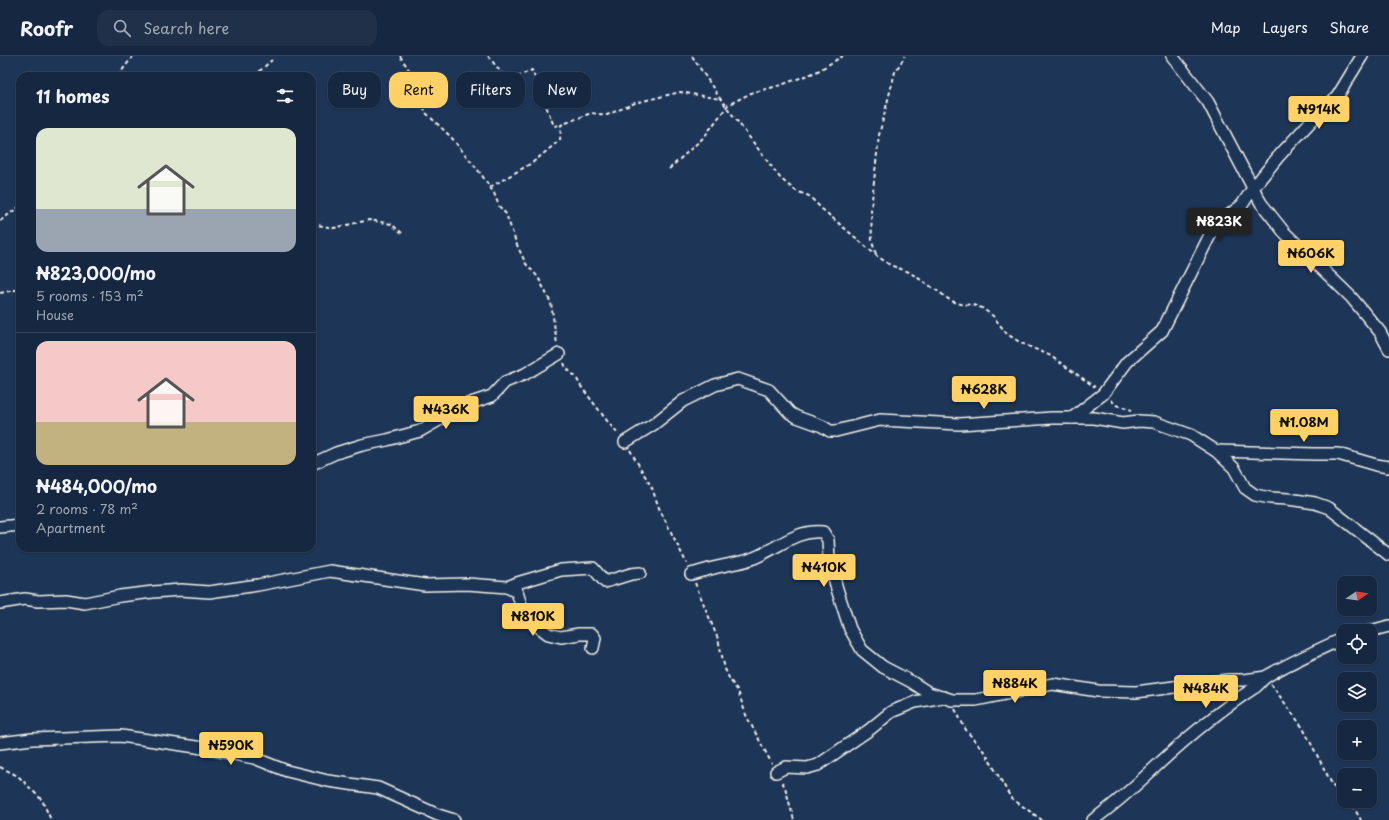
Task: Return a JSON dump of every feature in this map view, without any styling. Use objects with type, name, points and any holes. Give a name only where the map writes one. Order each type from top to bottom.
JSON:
[{"type":"street","points":[[1172,56],[1208,102],[1262,203],[1284,232],[1351,297],[1380,332],[1389,349]]},
{"type":"street","points":[[1072,418],[1103,394],[1128,362],[1162,330],[1214,226],[1242,205],[1253,188],[1278,157],[1315,117],[1337,96],[1362,56]]},
{"type":"street","points":[[316,462],[336,452],[362,444],[387,440],[420,431],[465,405],[492,396],[505,382],[526,374],[559,354]]},
{"type":"street","points":[[625,442],[654,424],[683,401],[715,385],[738,379],[769,390],[790,413],[822,426],[830,431],[836,431],[880,420],[959,424],[1030,419],[1094,418],[1123,423],[1139,421],[1154,422],[1191,435],[1216,451],[1234,468],[1245,488],[1255,496],[1315,503],[1329,508],[1389,555]]},
{"type":"street","points":[[1216,451],[1338,454],[1376,465],[1389,467]]},
{"type":"street","points":[[0,527],[16,525]]},
{"type":"street","points":[[691,574],[751,560],[777,547],[794,536],[813,531],[822,532],[828,540],[829,558],[850,629],[862,650],[883,667],[929,693],[947,699]]},
{"type":"street","points":[[507,587],[561,570],[593,568],[605,582],[631,574],[640,573]]},
{"type":"street","points":[[0,603],[24,599],[38,601],[66,600],[85,603],[120,596],[153,592],[181,590],[209,592],[258,585],[330,571],[425,585],[467,584],[507,587],[517,592],[522,608],[531,622],[548,634],[561,637],[579,634],[592,634],[595,638],[594,648]]},
{"type":"street","points":[[1377,629],[1389,626]]},
{"type":"street","points":[[1093,820],[1135,787],[1152,770],[1215,716],[1236,699],[1255,687],[1266,677],[1337,642]]},
{"type":"street","points":[[776,772],[786,766],[807,768],[818,765],[864,734],[892,712],[915,702],[947,699],[976,700],[1053,684],[1098,690],[1136,692],[1217,681],[1244,680],[1266,677]]},
{"type":"street","points":[[0,743],[32,739],[121,736],[203,748],[254,758],[287,771],[328,781],[378,788],[438,815],[454,820]]},
{"type":"path","points":[[121,72],[132,56]]},
{"type":"path","points":[[400,56],[409,70],[426,113],[451,137],[490,187],[499,206],[506,214],[517,245],[526,264],[538,277],[551,303],[559,354],[566,368],[576,377],[580,385],[625,442],[652,488],[659,508],[691,574],[718,639],[725,669],[730,680],[738,691],[746,716],[785,787],[794,820]]},
{"type":"path","points":[[488,56],[508,81],[532,70],[554,126],[561,125],[591,113],[607,115],[635,103],[680,92],[721,99]]},
{"type":"path","points":[[692,56],[721,99],[781,179],[796,191],[809,196],[877,256],[890,265],[909,272],[951,301],[982,308],[993,316],[1008,334],[1020,343],[1049,355],[1116,405],[1136,411]]},
{"type":"path","points":[[669,169],[704,137],[728,105],[751,93],[781,85],[816,72],[843,56]]},
{"type":"path","points":[[877,256],[872,242],[871,209],[879,135],[895,72],[905,56]]},
{"type":"path","points":[[258,72],[272,60]]},
{"type":"path","points":[[490,187],[532,164],[560,140],[561,125]]},
{"type":"path","points":[[0,221],[16,209]]},
{"type":"path","points":[[316,225],[334,228],[370,220],[391,224],[402,233]]},
{"type":"path","points":[[0,293],[16,290]]},
{"type":"path","points":[[1266,677],[1303,728],[1333,786],[1337,790]]},
{"type":"path","points":[[947,699],[966,730],[986,754],[1011,798],[1042,820]]},
{"type":"path","points":[[0,767],[18,776],[42,800],[50,820]]},
{"type":"path","points":[[1352,808],[1361,820]]}]
